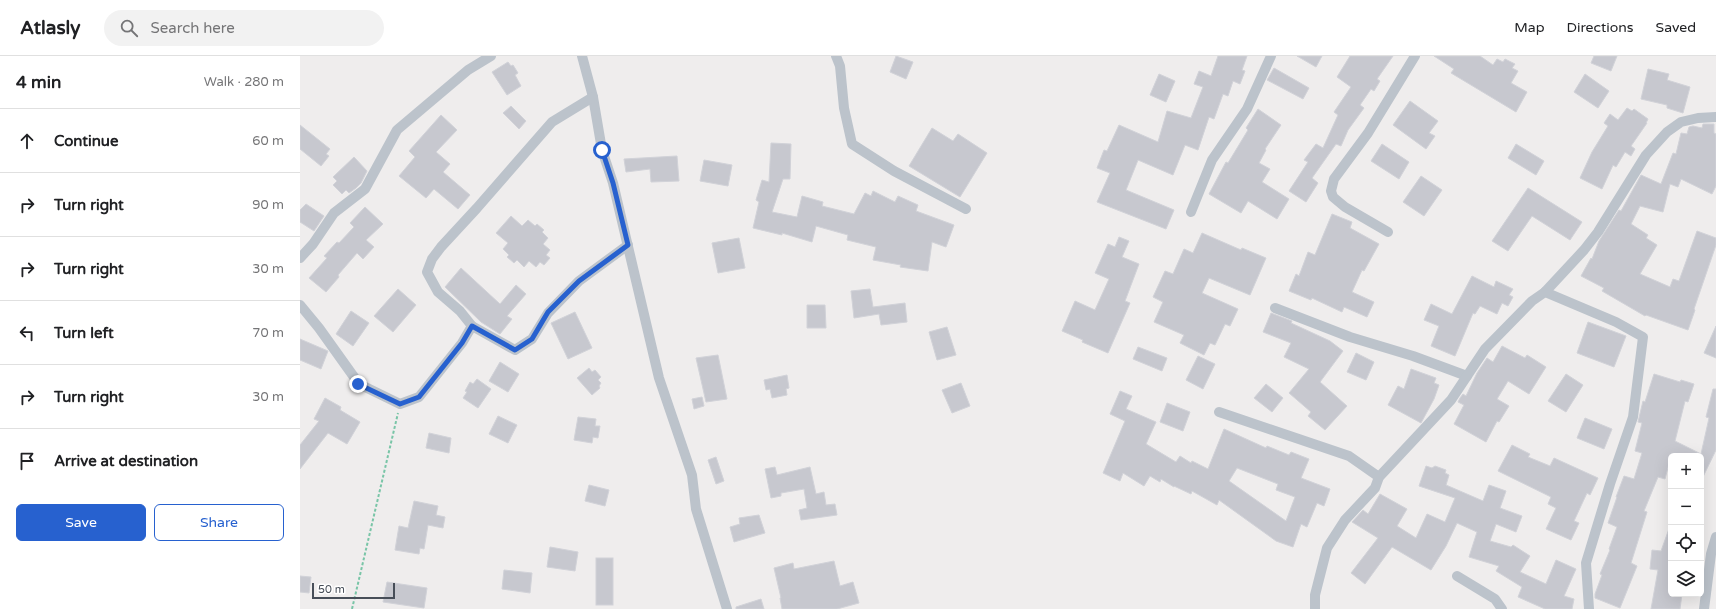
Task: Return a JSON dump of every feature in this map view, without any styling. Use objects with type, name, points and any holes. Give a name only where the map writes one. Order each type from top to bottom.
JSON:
[{"type":"street","points":[[300,258],[313,244],[334,213],[365,189],[397,130],[468,70],[491,56]]},
{"type":"street","points":[[582,56],[593,97],[602,150],[613,183],[659,378],[692,475],[696,509],[727,609]]},
{"type":"street","points":[[836,56],[840,66],[844,108],[852,144],[894,171],[966,210]]},
{"type":"street","points":[[1191,212],[1212,160],[1247,109],[1271,56]]},
{"type":"street","points":[[1388,232],[1345,206],[1334,197],[1332,191],[1334,179],[1368,133],[1415,56]]},
{"type":"street","points":[[593,97],[552,122],[477,208],[441,246],[432,259],[427,272],[438,292],[460,311],[472,326],[515,350],[532,339],[548,312],[579,281],[628,245]]},
{"type":"street","points":[[1315,609],[1315,595],[1327,548],[1345,520],[1375,488],[1379,477],[1451,400],[1485,349],[1532,301],[1545,292],[1598,232],[1646,155],[1667,132],[1681,122],[1698,118],[1716,117]]},
{"type":"street","points":[[1545,292],[1616,322],[1643,337],[1633,416],[1586,563],[1589,609]]},
{"type":"street","points":[[300,305],[319,328],[358,384],[400,404],[419,397],[462,343],[472,326]]},
{"type":"street","points":[[1275,308],[1350,337],[1413,356],[1467,376]]},
{"type":"street","points":[[1219,412],[1348,456],[1379,477]]},
{"type":"street","points":[[1704,609],[1710,554],[1716,537]]},
{"type":"street","points":[[1457,576],[1495,599],[1502,609]]},
{"type":"path","points":[[352,609],[400,404]]},
{"type":"building","points":[[896,56],[913,62],[906,79],[890,72]]},
{"type":"building","points":[[1218,56],[1247,56],[1242,70],[1245,71],[1240,84],[1233,81],[1228,96],[1223,94],[1214,119],[1209,117],[1198,150],[1185,145],[1173,175],[1138,160],[1126,190],[1174,210],[1166,229],[1097,202],[1110,173],[1097,168],[1104,150],[1107,151],[1119,125],[1158,142],[1167,111],[1191,118],[1203,87],[1194,84],[1199,71],[1211,76]]},
{"type":"building","points":[[1297,56],[1322,56],[1316,67]]},
{"type":"building","points":[[1350,56],[1393,56],[1377,79],[1380,81],[1374,91],[1371,89],[1360,105],[1364,108],[1348,130],[1341,146],[1336,144],[1312,178],[1318,183],[1306,202],[1289,191],[1308,162],[1304,160],[1316,144],[1323,148],[1338,115],[1334,112],[1351,87],[1337,77]]},
{"type":"building","points":[[1434,56],[1480,56],[1493,65],[1497,59],[1503,62],[1505,59],[1515,64],[1512,68],[1518,71],[1511,83],[1527,92],[1516,112],[1451,73],[1454,69]]},
{"type":"building","points":[[1594,56],[1617,56],[1611,71],[1591,63]]},
{"type":"building","points":[[508,62],[511,66],[513,65],[518,73],[515,75],[521,86],[507,95],[492,72]]},
{"type":"building","points":[[1274,68],[1309,88],[1303,99],[1267,80]]},
{"type":"building","points":[[1648,69],[1669,74],[1667,80],[1690,87],[1683,113],[1667,108],[1667,105],[1641,99]]},
{"type":"building","points":[[1159,74],[1175,81],[1166,102],[1150,95]]},
{"type":"building","points":[[1585,74],[1609,91],[1598,108],[1574,92]]},
{"type":"building","points":[[1410,101],[1438,121],[1429,133],[1435,136],[1426,149],[1393,125]]},
{"type":"building","points":[[511,106],[526,121],[519,129],[503,113]]},
{"type":"building","points":[[1627,108],[1632,111],[1634,109],[1648,119],[1647,123],[1631,146],[1635,149],[1631,156],[1625,152],[1616,167],[1613,165],[1602,189],[1580,178],[1592,152],[1608,126],[1604,123],[1610,114],[1618,120]]},
{"type":"building","points":[[1258,109],[1281,125],[1265,149],[1266,150],[1259,163],[1270,169],[1262,182],[1289,199],[1277,219],[1248,201],[1241,213],[1209,194],[1226,162],[1228,163],[1248,130],[1246,128]]},
{"type":"building","points":[[441,115],[457,130],[436,152],[450,164],[443,172],[470,195],[458,209],[434,189],[426,198],[399,176],[415,157],[409,151]]},
{"type":"building","points":[[1703,124],[1714,124],[1714,133],[1716,134],[1716,186],[1712,194],[1681,179],[1678,187],[1670,184],[1663,212],[1640,206],[1631,224],[1648,235],[1646,238],[1657,245],[1640,274],[1670,287],[1673,279],[1679,281],[1697,231],[1716,238],[1716,245],[1688,330],[1646,315],[1645,316],[1602,291],[1604,288],[1581,276],[1591,258],[1592,259],[1599,241],[1619,210],[1621,211],[1641,175],[1661,184],[1673,153],[1676,154],[1681,133],[1687,134],[1689,127],[1693,126],[1702,128]]},
{"type":"building","points":[[300,125],[330,149],[326,154],[329,156],[321,166],[300,149]]},
{"type":"building","points":[[932,128],[953,141],[958,134],[987,153],[960,197],[909,166]]},
{"type":"building","points":[[771,143],[791,144],[790,179],[783,179],[772,212],[797,217],[802,196],[823,202],[822,206],[854,214],[865,193],[871,196],[873,191],[895,202],[898,196],[918,205],[916,211],[954,225],[946,247],[932,242],[928,271],[900,267],[901,265],[873,260],[876,247],[847,240],[848,235],[816,226],[812,242],[782,233],[782,235],[753,228],[759,202],[756,200],[762,180],[769,182]]},
{"type":"building","points":[[1382,144],[1409,162],[1399,179],[1371,161]]},
{"type":"building","points":[[1516,144],[1544,161],[1536,175],[1508,158]]},
{"type":"building","points":[[677,156],[679,181],[651,182],[650,169],[626,172],[624,159]]},
{"type":"building","points":[[354,157],[367,171],[361,183],[356,188],[349,193],[346,190],[342,194],[333,185],[337,181],[333,177]]},
{"type":"building","points":[[704,160],[732,165],[728,186],[700,181]]},
{"type":"building","points":[[1421,176],[1442,190],[1424,216],[1403,202]]},
{"type":"building","points":[[1528,188],[1582,222],[1570,240],[1532,216],[1508,251],[1492,241]]},
{"type":"building","points":[[306,204],[324,216],[314,231],[300,222],[300,210]]},
{"type":"building","points":[[365,207],[383,224],[366,240],[374,247],[363,259],[357,253],[326,292],[309,278],[327,258],[324,256],[354,227],[350,223]]},
{"type":"building","points":[[1332,214],[1352,222],[1350,228],[1379,244],[1364,271],[1362,270],[1352,292],[1374,302],[1367,317],[1344,307],[1342,312],[1312,298],[1311,300],[1289,291],[1296,274],[1299,276],[1308,252],[1315,255]]},
{"type":"building","points":[[511,216],[522,226],[528,220],[535,226],[537,224],[544,230],[542,232],[548,238],[543,244],[550,250],[546,255],[550,258],[544,265],[540,262],[536,267],[529,261],[524,267],[517,260],[514,263],[507,257],[509,255],[503,249],[508,243],[496,233]]},
{"type":"building","points":[[1202,233],[1241,250],[1242,248],[1266,258],[1250,295],[1209,278],[1202,293],[1238,309],[1230,326],[1225,324],[1215,345],[1210,343],[1204,355],[1180,343],[1184,335],[1154,322],[1163,302],[1153,297],[1165,271],[1173,274],[1184,249],[1193,253]]},
{"type":"building","points":[[1119,237],[1129,241],[1122,257],[1139,264],[1125,301],[1130,303],[1108,353],[1082,342],[1083,340],[1062,331],[1075,301],[1095,310],[1109,279],[1095,273],[1108,244],[1115,247]]},
{"type":"building","points":[[739,238],[745,268],[718,273],[712,243]]},
{"type":"building","points":[[461,268],[500,304],[516,285],[526,294],[507,316],[512,319],[500,334],[481,322],[445,287]]},
{"type":"building","points":[[1472,276],[1494,287],[1496,281],[1513,289],[1509,295],[1513,297],[1508,306],[1502,303],[1497,314],[1480,306],[1475,314],[1473,313],[1455,356],[1431,346],[1439,326],[1424,320],[1431,304],[1452,314]]},
{"type":"building","points":[[398,289],[416,305],[393,332],[374,316]]},
{"type":"building","points":[[870,289],[873,307],[905,303],[907,322],[881,325],[879,314],[854,318],[851,291]]},
{"type":"building","points":[[807,305],[825,305],[826,328],[807,328]]},
{"type":"building","points":[[351,311],[369,323],[353,346],[336,334]]},
{"type":"building","points":[[575,312],[592,348],[568,359],[551,323]]},
{"type":"building","points":[[1271,313],[1292,321],[1291,323],[1330,341],[1343,351],[1320,382],[1347,406],[1325,430],[1308,416],[1311,412],[1289,393],[1309,369],[1284,357],[1291,343],[1263,332]]},
{"type":"building","points":[[1588,322],[1626,336],[1614,367],[1577,353]]},
{"type":"building","points":[[1716,326],[1716,358],[1704,353]]},
{"type":"building","points":[[947,327],[956,355],[937,360],[929,332]]},
{"type":"building","points":[[300,339],[328,351],[321,369],[300,360]]},
{"type":"building","points":[[1502,346],[1525,358],[1527,355],[1546,367],[1529,394],[1508,381],[1497,399],[1509,406],[1499,422],[1497,421],[1486,442],[1454,424],[1464,405],[1458,402],[1460,398],[1463,394],[1466,396],[1477,373],[1487,358],[1493,362]]},
{"type":"building","points":[[1138,347],[1167,358],[1162,371],[1133,359]]},
{"type":"building","points":[[1356,353],[1374,362],[1366,380],[1347,372]]},
{"type":"building","points":[[718,355],[727,399],[706,402],[696,358]]},
{"type":"building","points":[[1198,356],[1215,364],[1203,389],[1186,380]]},
{"type":"building","points":[[500,362],[519,374],[508,392],[489,381]]},
{"type":"building","points":[[589,368],[592,372],[595,370],[601,377],[598,380],[601,383],[599,386],[600,388],[592,395],[577,378]]},
{"type":"building","points":[[1411,369],[1436,378],[1434,383],[1439,385],[1434,399],[1421,423],[1388,405],[1398,386],[1404,389]]},
{"type":"building","points":[[1566,374],[1583,385],[1566,412],[1548,401]]},
{"type":"building","points":[[1654,374],[1680,382],[1681,380],[1694,384],[1688,402],[1685,401],[1675,441],[1699,453],[1668,453],[1668,468],[1665,479],[1658,477],[1644,511],[1647,512],[1631,563],[1637,566],[1620,608],[1595,598],[1595,594],[1602,575],[1600,574],[1610,550],[1609,549],[1617,527],[1608,523],[1616,497],[1624,476],[1634,479],[1642,453],[1635,451],[1642,423],[1638,422],[1643,401],[1645,402]]},
{"type":"building","points":[[787,375],[789,388],[786,389],[787,395],[772,398],[770,389],[766,390],[764,380]]},
{"type":"building","points":[[477,379],[491,389],[478,408],[463,398],[467,392],[465,391],[470,382],[473,384]]},
{"type":"building","points":[[961,383],[970,406],[952,413],[942,390]]},
{"type":"building","points":[[1266,384],[1283,398],[1272,412],[1254,398]]},
{"type":"building","points":[[1713,389],[1716,389],[1716,450],[1704,475],[1704,453],[1701,453],[1709,418],[1706,417]]},
{"type":"building","points":[[1120,391],[1132,396],[1126,409],[1156,422],[1146,444],[1176,462],[1180,456],[1191,463],[1192,461],[1208,469],[1224,429],[1266,448],[1267,446],[1289,455],[1291,452],[1309,459],[1301,478],[1330,489],[1324,506],[1317,503],[1307,527],[1301,524],[1293,547],[1276,541],[1219,500],[1217,505],[1192,491],[1191,494],[1174,487],[1161,479],[1160,482],[1150,476],[1144,486],[1123,473],[1120,481],[1103,473],[1125,421],[1110,414]],"holes":[[[1237,468],[1278,484],[1276,490],[1295,497],[1286,521],[1229,481]]]},
{"type":"building","points":[[702,397],[704,406],[694,409],[692,399]]},
{"type":"building","points":[[325,398],[341,407],[340,410],[360,422],[347,444],[328,433],[300,469],[300,445],[319,421],[314,419]]},
{"type":"building","points":[[1167,403],[1190,412],[1183,431],[1160,422]]},
{"type":"building","points":[[498,416],[517,425],[508,443],[489,434]]},
{"type":"building","points":[[578,417],[596,419],[595,426],[600,426],[598,438],[593,437],[592,443],[574,440]]},
{"type":"building","points":[[1585,418],[1612,429],[1604,449],[1577,438]]},
{"type":"building","points":[[429,433],[451,438],[449,453],[426,448]]},
{"type":"building","points":[[1512,445],[1530,454],[1528,457],[1550,466],[1554,458],[1598,478],[1590,495],[1587,493],[1574,521],[1579,523],[1571,540],[1546,529],[1556,508],[1548,504],[1551,497],[1498,471]]},
{"type":"building","points":[[716,457],[724,481],[716,484],[708,460]]},
{"type":"building","points":[[1426,466],[1432,468],[1435,466],[1446,470],[1445,473],[1449,475],[1446,485],[1483,501],[1489,485],[1506,491],[1500,508],[1522,516],[1516,532],[1496,524],[1490,541],[1511,547],[1513,545],[1530,556],[1520,572],[1546,584],[1556,560],[1576,569],[1564,596],[1574,599],[1572,609],[1545,609],[1518,597],[1522,587],[1496,571],[1499,566],[1469,557],[1477,532],[1457,523],[1446,546],[1431,570],[1392,547],[1365,584],[1351,573],[1378,538],[1352,522],[1363,510],[1368,514],[1380,494],[1407,509],[1397,526],[1416,538],[1427,514],[1445,522],[1455,498],[1419,486]]},
{"type":"building","points":[[775,467],[777,475],[810,467],[816,494],[824,492],[826,505],[835,504],[837,515],[801,520],[799,510],[807,508],[804,489],[781,493],[781,496],[771,498],[765,469]]},
{"type":"building","points":[[589,485],[609,490],[605,506],[585,501]]},
{"type":"building","points":[[414,501],[438,506],[436,515],[445,517],[443,528],[428,525],[424,549],[420,548],[419,554],[395,550],[399,526],[408,528]]},
{"type":"building","points":[[759,515],[765,533],[734,542],[730,527],[740,524],[739,518]]},
{"type":"building","points":[[1668,532],[1668,597],[1682,597],[1680,609],[1651,609],[1658,570],[1650,569],[1652,550],[1661,551]]},
{"type":"building","points":[[550,547],[578,552],[575,571],[547,567]]},
{"type":"building","points":[[596,558],[613,558],[613,605],[596,605]]},
{"type":"building","points":[[834,561],[840,586],[853,582],[859,603],[837,609],[782,609],[774,568],[793,563],[794,569]]},
{"type":"building","points":[[504,570],[532,573],[530,593],[502,589]]},
{"type":"building","points":[[300,576],[311,577],[309,593],[300,592]]},
{"type":"building","points":[[387,582],[427,588],[424,608],[383,602]]},
{"type":"building","points":[[761,599],[764,609],[736,609],[736,607]]},
{"type":"route","points":[[358,384],[400,404],[419,397],[462,343],[472,326],[515,350],[532,339],[548,312],[579,281],[628,245],[613,183],[602,150]]}]
